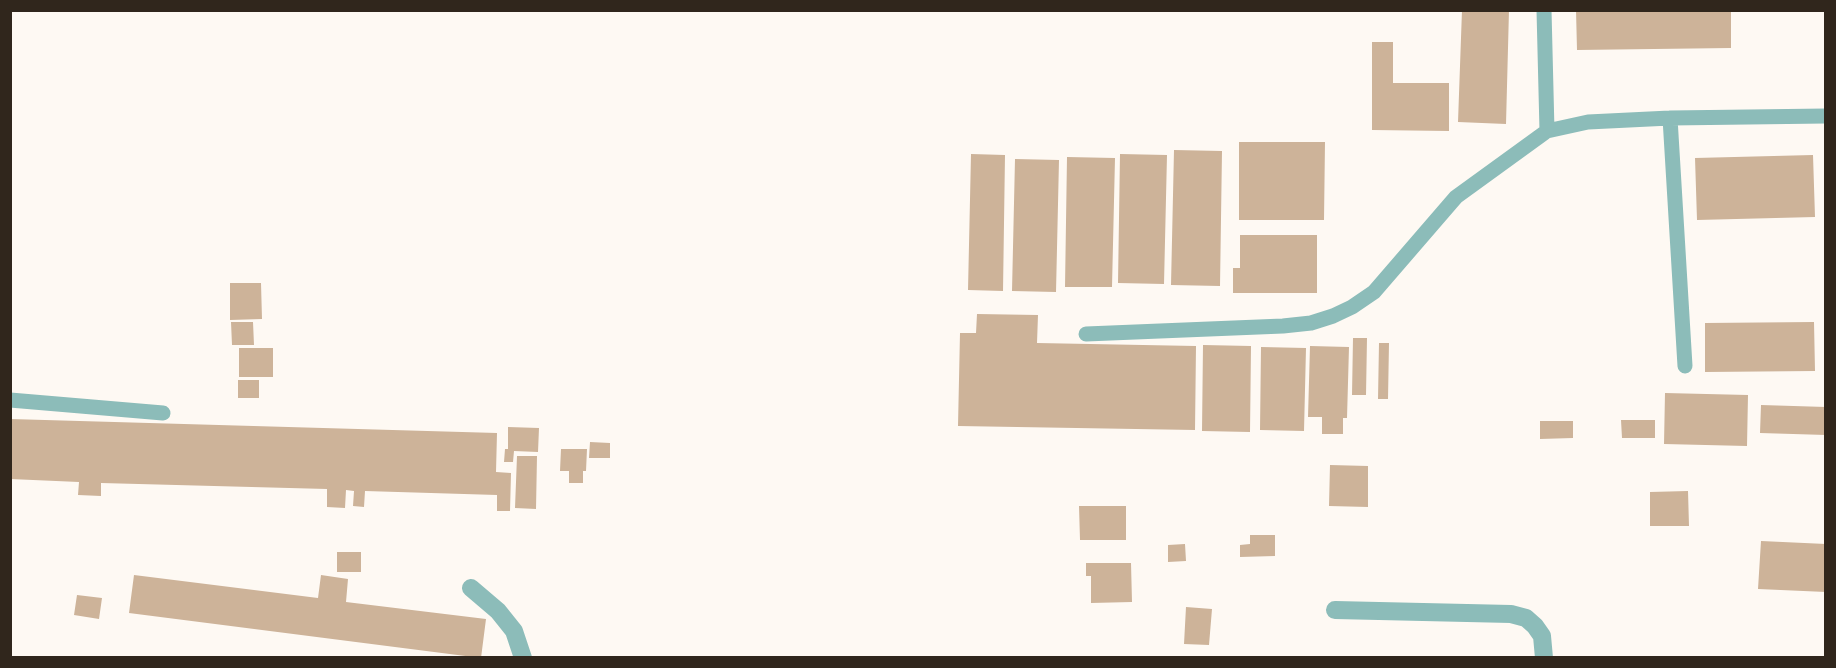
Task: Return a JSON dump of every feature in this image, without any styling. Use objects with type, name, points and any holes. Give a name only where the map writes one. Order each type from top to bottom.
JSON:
[{"type":"street","points":[[471,588],[498,611],[514,631],[523,657]]},
{"type":"street","points":[[1335,610],[1511,614],[1526,618],[1535,626],[1542,636],[1544,657]]},
{"type":"lane","points":[[1544,10],[1547,131]]},
{"type":"lane","points":[[1086,334],[1283,326],[1333,316],[1353,307],[1374,292],[1456,197],[1547,131],[1588,122],[1670,118],[1826,116]]},
{"type":"lane","points":[[1670,118],[1685,366]]},
{"type":"lane","points":[[10,400],[163,412]]},
{"type":"building","points":[[1462,10],[1509,10],[1506,124],[1458,122]]},
{"type":"building","points":[[1576,10],[1731,10],[1731,48],[1577,50]]},
{"type":"building","points":[[1372,42],[1393,42],[1393,83],[1449,83],[1449,131],[1372,130]]},
{"type":"building","points":[[1239,142],[1325,142],[1324,220],[1239,220]]},
{"type":"building","points":[[1174,150],[1222,151],[1220,286],[1171,285]]},
{"type":"building","points":[[971,154],[1005,155],[1003,291],[968,290]]},
{"type":"building","points":[[1120,154],[1167,155],[1164,284],[1118,283]]},
{"type":"building","points":[[1813,155],[1815,217],[1697,220],[1695,158]]},
{"type":"building","points":[[1067,157],[1115,158],[1112,287],[1065,287]]},
{"type":"building","points":[[1015,159],[1059,160],[1056,292],[1012,291]]},
{"type":"building","points":[[1240,235],[1317,235],[1317,293],[1233,293],[1233,268],[1240,268]]},
{"type":"building","points":[[230,283],[261,283],[262,319],[230,320]]},
{"type":"building","points":[[977,314],[1038,315],[1037,343],[1196,346],[1195,430],[958,426],[960,333],[976,333]]},
{"type":"building","points":[[231,322],[253,322],[254,345],[232,345]]},
{"type":"building","points":[[1814,322],[1815,371],[1705,372],[1705,323]]},
{"type":"building","points":[[1353,338],[1367,338],[1366,395],[1352,395]]},
{"type":"building","points":[[1379,343],[1389,343],[1388,399],[1378,399]]},
{"type":"building","points":[[1203,345],[1251,346],[1250,432],[1202,431]]},
{"type":"building","points":[[1310,346],[1349,347],[1347,418],[1343,418],[1343,434],[1322,434],[1322,417],[1308,417]]},
{"type":"building","points":[[1261,347],[1306,348],[1304,431],[1260,430]]},
{"type":"building","points":[[239,348],[273,348],[273,377],[239,377]]},
{"type":"building","points":[[238,380],[259,380],[259,398],[238,398]]},
{"type":"building","points":[[1665,393],[1748,395],[1747,446],[1664,444]]},
{"type":"building","points":[[1761,405],[1826,407],[1826,435],[1760,433]]},
{"type":"building","points":[[10,419],[497,433],[496,472],[511,473],[510,511],[497,511],[497,495],[365,491],[364,507],[353,506],[354,491],[346,490],[345,508],[327,507],[327,489],[101,483],[101,496],[78,495],[79,482],[10,479]]},
{"type":"building","points":[[1621,420],[1655,420],[1655,438],[1622,438]]},
{"type":"building","points":[[1540,421],[1573,421],[1573,438],[1540,439]]},
{"type":"building","points":[[508,427],[539,428],[538,452],[514,451],[513,462],[504,462],[505,449],[508,449]]},
{"type":"building","points":[[590,442],[610,443],[610,458],[589,458]]},
{"type":"building","points":[[561,449],[587,449],[583,483],[569,483],[569,471],[560,471]]},
{"type":"building","points":[[517,456],[537,456],[536,509],[515,508]]},
{"type":"building","points":[[1330,465],[1368,466],[1368,507],[1329,506]]},
{"type":"building","points":[[1688,491],[1689,526],[1650,526],[1650,492]]},
{"type":"building","points":[[1079,506],[1126,506],[1126,540],[1080,540]]},
{"type":"building","points":[[1250,535],[1275,535],[1275,556],[1240,557],[1240,545],[1250,544]]},
{"type":"building","points":[[1761,541],[1826,544],[1826,592],[1758,589]]},
{"type":"building","points":[[1185,544],[1186,561],[1168,562],[1168,545]]},
{"type":"building","points":[[337,552],[361,552],[361,572],[337,572]]},
{"type":"building","points":[[1086,563],[1131,563],[1132,602],[1091,603],[1091,576],[1086,576]]},
{"type":"building","points":[[134,575],[318,598],[321,575],[348,579],[346,602],[486,619],[481,658],[129,613]]},
{"type":"building","points":[[77,595],[102,598],[99,619],[74,615]]},
{"type":"building","points":[[1186,607],[1212,609],[1209,645],[1184,644]]}]
